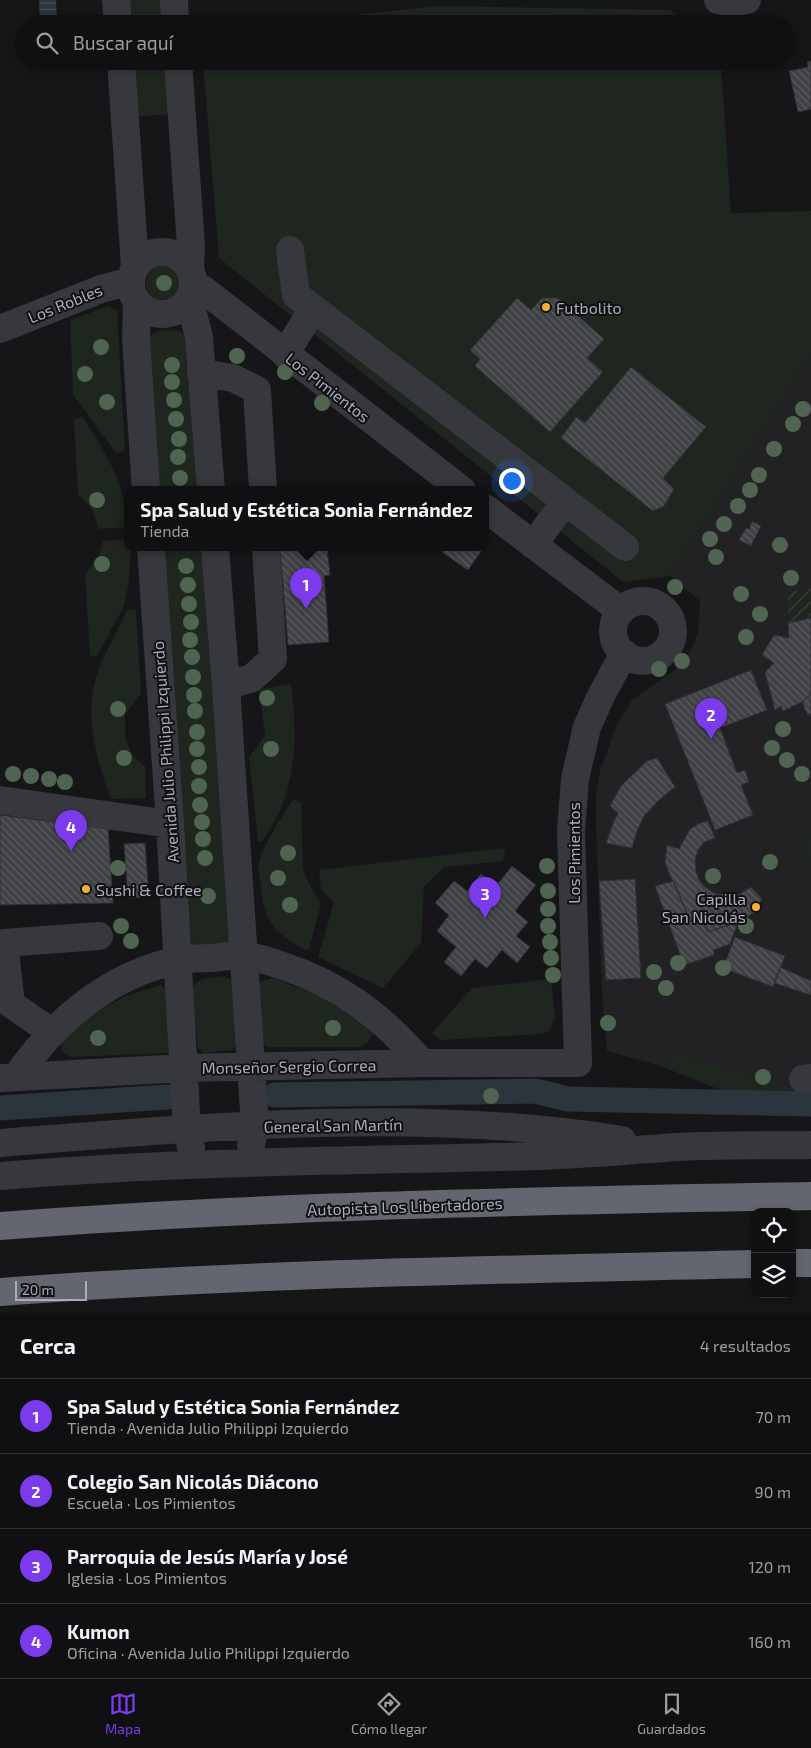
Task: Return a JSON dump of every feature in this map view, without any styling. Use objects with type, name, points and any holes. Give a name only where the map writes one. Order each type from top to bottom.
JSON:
[{"type":"highway","name":"Autopista Los Libertadores","points":[[0,1226],[263,1210],[496,1202],[811,1196]]},
{"type":"highway","points":[[796,1263],[811,1263]]},
{"type":"highway","points":[[0,1292],[123,1283],[340,1273],[751,1264]]},
{"type":"street","points":[[116,0],[117,15]]},
{"type":"street","points":[[174,0],[175,15]]},
{"type":"street","points":[[718,0],[729,2],[746,0]]},
{"type":"street","points":[[121,70],[146,486]]},
{"type":"street","points":[[179,70],[191,246],[191,284],[199,337],[210,486]]},
{"type":"street","points":[[290,250],[296,295],[625,548]]},
{"type":"street","points":[[160,251],[180,257],[191,284],[178,309],[164,314],[149,311],[134,283],[146,256],[160,251]]},
{"type":"street","name":"Los Robles","points":[[0,329],[101,289],[134,283]]},
{"type":"street","name":"Los Pimientos","points":[[191,284],[204,290],[457,486]]},
{"type":"street","points":[[285,354],[313,309]]},
{"type":"street","points":[[201,372],[233,378],[257,390],[263,486]]},
{"type":"street","points":[[532,545],[565,502]]},
{"type":"street","points":[[489,511],[620,611]]},
{"type":"street","name":"Avenida Julio Philippi Izquierdo","points":[[150,551],[170,824],[186,1130],[196,1164]]},
{"type":"street","points":[[215,551],[255,1126],[248,1162]]},
{"type":"street","points":[[226,686],[252,678],[273,660],[266,551]]},
{"type":"street","points":[[649,601],[667,613],[671,622],[672,633],[671,642],[666,650],[650,660],[632,658],[624,653],[614,638],[613,628],[620,611],[629,604],[649,601]]},
{"type":"street","name":"Los Pimientos","points":[[578,1064],[572,805],[576,770],[587,728],[600,698],[624,653]]},
{"type":"street","points":[[0,800],[170,824]]},
{"type":"street","points":[[51,1032],[12,1004],[2,942],[99,936]]},
{"type":"street","points":[[8,1078],[51,1032],[72,1013],[95,996],[119,982],[145,970],[178,960],[244,956],[292,969],[339,991],[362,1005],[384,1022],[422,1063]]},
{"type":"street","name":"Monseñor Sergio Correa","points":[[8,1078],[251,1066],[422,1063],[578,1064]]},
{"type":"street","name":"General San Martín","points":[[0,1143],[255,1126],[390,1122],[489,1125],[536,1129],[665,1148]]},
{"type":"street","name":"General San Martín","points":[[0,1176],[72,1170],[248,1162],[538,1156],[665,1148],[811,1145]]},
{"type":"shaded area","points":[[39,0],[56,0],[57,15],[40,15]]},
{"type":"shaded area","points":[[125,0],[163,0],[164,15],[126,15]]},
{"type":"shaded area","points":[[436,6],[670,10],[675,15],[356,15]]},
{"type":"shaded area","points":[[130,70],[168,70],[171,114],[133,117]]},
{"type":"shaded area","name":"Futbolito","points":[[204,70],[721,70],[731,213],[811,211],[811,356],[670,576],[623,582],[219,258]]},
{"type":"shaded area","points":[[163,266],[175,271],[180,283],[175,295],[163,300],[151,295],[146,283],[151,271]]},
{"type":"shaded area","points":[[109,306],[117,311],[125,451],[116,453],[73,395],[70,320]]},
{"type":"shaded area","points":[[175,330],[183,334],[187,343],[199,486],[158,486],[148,343],[151,335],[159,331]]},
{"type":"shaded area","points":[[811,356],[811,1098],[803,1099],[726,1092],[661,1066],[607,1051],[602,991],[596,794],[600,771],[616,727],[632,700],[682,665],[698,633],[700,601],[670,576]]},
{"type":"shaded area","points":[[82,416],[113,468],[124,502],[124,527],[99,529],[92,509],[78,494],[74,420]]},
{"type":"shaded area","points":[[124,539],[124,551],[131,551],[129,581],[123,608],[97,656],[90,656],[85,575],[99,555],[103,541]]},
{"type":"shaded area","points":[[161,551],[203,551],[232,938],[223,948],[205,950],[186,939]]},
{"type":"shaded area","points":[[811,587],[811,616],[788,623],[788,593]]},
{"type":"shaded area","points":[[130,609],[136,611],[141,694],[125,715],[125,737],[132,755],[145,767],[146,798],[111,799],[96,752],[93,736],[92,703],[98,671],[126,612]]},
{"type":"shaded area","points":[[291,684],[294,725],[292,766],[282,805],[274,823],[262,841],[258,841],[249,757],[265,735],[259,690]]},
{"type":"shaded area","points":[[294,799],[301,803],[303,868],[308,882],[321,904],[309,949],[305,950],[285,938],[272,925],[264,908],[258,871],[261,856],[269,839]]},
{"type":"shaded area","points":[[811,835],[811,857],[805,858],[800,838]]},
{"type":"shaded area","points":[[505,848],[503,861],[444,867],[424,887],[421,943],[383,988],[318,957],[334,902],[321,890],[319,870]]},
{"type":"shaded area","points":[[225,976],[232,981],[239,1042],[231,1050],[204,1053],[198,1048],[191,987],[202,979]]},
{"type":"shaded area","points":[[273,978],[312,993],[356,1014],[373,1031],[370,1040],[362,1047],[266,1047],[262,1040],[258,984]]},
{"type":"shaded area","points":[[551,979],[555,1016],[549,1031],[541,1034],[441,1040],[432,1033],[472,988]]},
{"type":"shaded area","points":[[161,985],[166,991],[173,1046],[168,1053],[70,1057],[63,1053],[61,1042],[75,1024],[125,996]]},
{"type":"shaded area","points":[[678,1053],[786,1085],[803,1099],[726,1092],[661,1066],[659,1062]]},
{"type":"building","points":[[811,61],[811,109],[798,112],[789,71],[808,67],[807,62]]},
{"type":"building","points":[[517,298],[531,310],[542,298],[558,298],[604,339],[587,358],[603,372],[550,432],[475,366],[480,359],[470,350]]},
{"type":"building","points":[[631,367],[706,427],[663,478],[674,489],[664,506],[653,511],[561,438],[576,417],[585,423]]},
{"type":"building","points":[[752,521],[761,526],[751,546],[739,540],[746,528],[749,529]]},
{"type":"building","points":[[280,551],[327,551],[330,575],[324,576],[329,642],[288,645]]},
{"type":"building","points":[[443,551],[481,551],[468,570]]},
{"type":"building","points":[[811,618],[811,694],[802,702],[783,711],[781,706],[775,710],[765,672],[774,663],[762,655],[774,635],[789,638],[788,623]]},
{"type":"building","points":[[751,670],[767,710],[720,728],[737,773],[745,770],[749,782],[741,785],[753,815],[715,830],[665,704]]},
{"type":"building","points":[[811,694],[811,713],[808,716],[802,702]]},
{"type":"building","points":[[657,758],[675,787],[644,816],[632,848],[606,843],[618,813],[610,806],[621,786],[647,761]]},
{"type":"building","points":[[0,815],[108,829],[113,903],[0,905]]},
{"type":"building","points":[[708,821],[715,838],[704,842],[698,850],[695,860],[699,880],[715,894],[738,895],[751,887],[762,899],[755,911],[744,920],[708,932],[701,917],[690,921],[665,863],[667,845],[679,849],[690,829]]},
{"type":"building","points":[[145,843],[149,897],[128,898],[124,844]]},
{"type":"building","points":[[512,866],[536,885],[515,911],[528,922],[516,936],[530,947],[517,963],[502,950],[487,968],[475,959],[461,976],[444,962],[456,947],[437,931],[449,915],[435,903],[454,881],[467,891],[481,874],[496,886]]},
{"type":"building","points":[[635,879],[641,978],[606,980],[599,881]]},
{"type":"building","points":[[674,881],[690,921],[701,917],[708,932],[738,922],[730,944],[713,950],[714,955],[684,965],[655,886]]},
{"type":"building","points":[[735,937],[785,956],[773,987],[723,968]]},
{"type":"building","points":[[780,967],[811,981],[811,995],[774,983]]},
{"type":"waterway","points":[[275,1095],[535,1091],[568,1099],[811,1104]]},
{"type":"waterway","points":[[0,1108],[167,1097]]},
{"type":"place","name":"Futbolito","points":[[546,307]]},
{"type":"place","name":"Spa Salud y Estética Sonia Fernández","points":[[306,609]]},
{"type":"place","name":"Colegio San Nicolás Diácono","points":[[711,739]]},
{"type":"place","name":"Kumon","points":[[71,851]]},
{"type":"place","name":"Sushi & Coffee","points":[[86,889]]},
{"type":"place","name":"Capilla San Nicolás","points":[[756,907]]},
{"type":"place","name":"Parroquia de Jesús María y José","points":[[485,918]]}]
